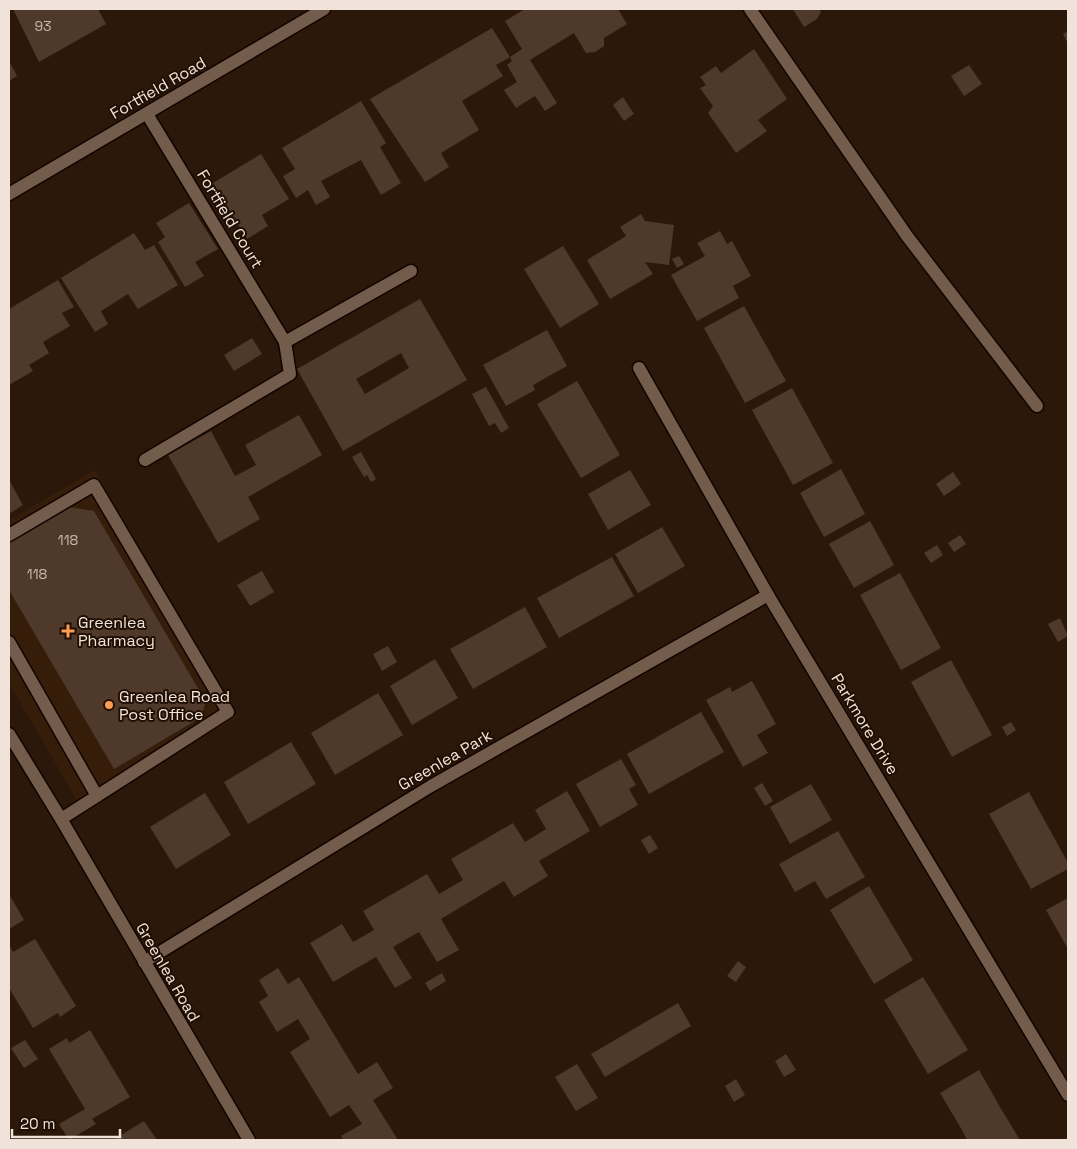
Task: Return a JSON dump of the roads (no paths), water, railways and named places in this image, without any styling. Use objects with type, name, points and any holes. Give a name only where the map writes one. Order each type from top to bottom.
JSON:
[{"type":"street","name":"Fortfield Road","points":[[9,194],[324,9]]},
{"type":"street","points":[[750,9],[907,236],[1037,406]]},
{"type":"street","name":"Fortfield Court","points":[[145,460],[290,374],[285,342],[147,114]]},
{"type":"street","points":[[285,342],[411,271]]},
{"type":"street","name":"Parkmore Drive","points":[[639,368],[768,595],[1068,1095]]},
{"type":"street","points":[[9,535],[94,485],[228,712],[61,819]]},
{"type":"street","name":"Greenlea Park","points":[[144,962],[431,786],[768,595]]},
{"type":"street","points":[[9,642],[97,796]]},
{"type":"street","name":"Greenlea Road","points":[[9,734],[61,819],[249,1140]]},
{"type":"place","name":"Greenlea Pharmacy","points":[[68,631]]},
{"type":"place","name":"Greenlea Road Post Office","points":[[109,705]]}]
